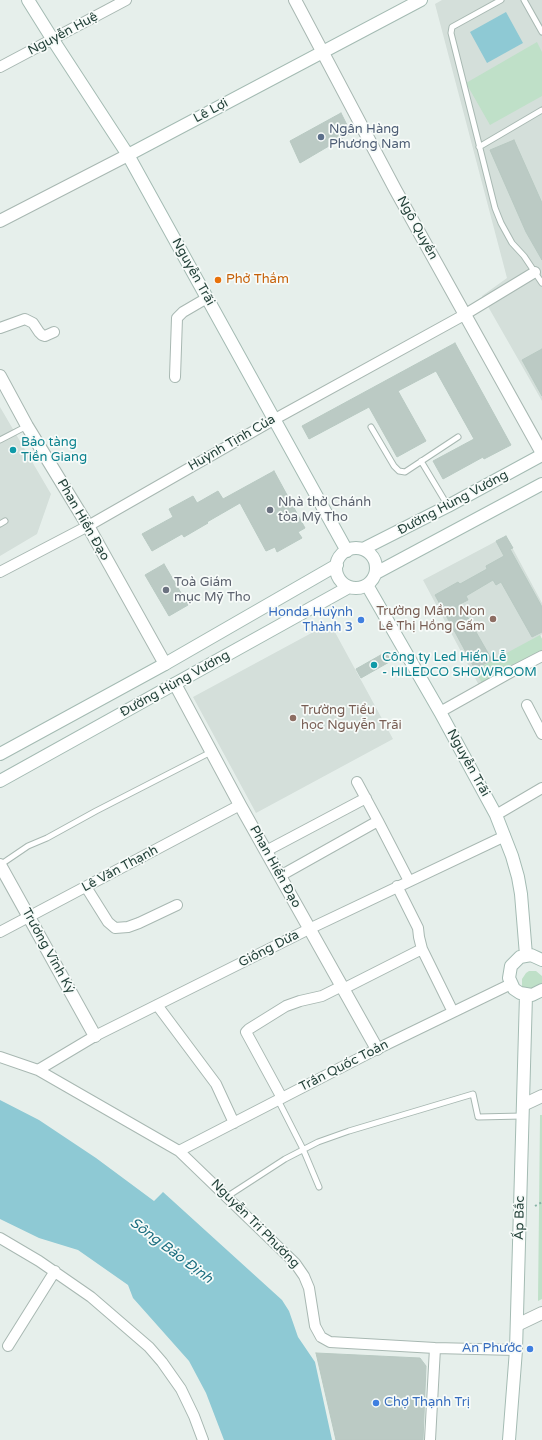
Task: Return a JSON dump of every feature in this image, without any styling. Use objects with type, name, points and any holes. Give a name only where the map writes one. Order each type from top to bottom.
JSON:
[{"type":"main road","name":"Nguyễn Trãi","points":[[28,0],[128,155],[347,551]]},
{"type":"main road","name":"Ngô Quyền","points":[[295,0],[464,315],[542,454]]},
{"type":"main road","name":"Lê Lợi","points":[[0,221],[422,0]]},
{"type":"main road","name":"Phan Hiển Đạo","points":[[2,384],[88,526],[165,664]]},
{"type":"main road","name":"Đường Hùng Vương","points":[[363,550],[448,506],[542,454]]},
{"type":"main road","name":"Đường Hùng Vương","points":[[376,573],[542,484]]},
{"type":"main road","points":[[358,548],[363,550],[369,553],[374,559],[377,566],[376,573],[373,580],[367,585],[362,587],[349,587],[339,578],[337,572],[338,559],[347,551],[358,548]]},
{"type":"main road","name":"Đường Hùng Vương","points":[[0,754],[165,664],[337,565]]},
{"type":"main road","name":"Nguyễn Trãi","points":[[367,585],[440,712],[496,815],[505,836],[518,877],[521,894],[526,955]]},
{"type":"main road","name":"Đường Hùng Vương","points":[[0,781],[349,587]]},
{"type":"main road","name":"Phan Hiển Đạo","points":[[175,684],[240,805],[377,1049]]},
{"type":"main road","name":"Trương Vĩnh Ký","points":[[0,865],[95,1036]]},
{"type":"main road","points":[[542,960],[526,955],[520,957],[511,966],[509,972],[511,984],[514,989],[526,995],[532,995],[542,990]]},
{"type":"main road","name":"Ấp Bắc","points":[[509,1440],[517,1325],[526,995]]},
{"type":"main road","points":[[523,1111],[542,1096]]},
{"type":"main road","points":[[517,1325],[542,1313]]},
{"type":"street","name":"Nguyễn Huệ","points":[[0,67],[126,0]]},
{"type":"street","name":"Huỳnh Tịnh Của","points":[[0,572],[88,526],[275,419],[464,315],[535,272]]},
{"type":"street","points":[[175,377],[177,318],[183,312],[207,298]]},
{"type":"street","points":[[0,328],[26,319],[33,323],[42,335],[45,336],[54,332]]},
{"type":"street","points":[[440,712],[542,656]]},
{"type":"street","points":[[528,705],[542,734]]},
{"type":"street","points":[[357,782],[409,881]]},
{"type":"street","points":[[496,815],[542,788]]},
{"type":"street","points":[[266,851],[366,798]]},
{"type":"street","name":"Lê Văn Thạnh","points":[[0,932],[240,805]]},
{"type":"street","points":[[280,876],[378,821]]},
{"type":"street","name":"Giồng Dứa","points":[[38,1070],[95,1036],[397,886],[505,836]]},
{"type":"street","points":[[397,886],[417,924],[422,949],[453,1012]]},
{"type":"street","points":[[86,887],[108,922],[115,928],[128,927],[176,905]]},
{"type":"street","points":[[280,1099],[246,1032],[286,1006],[322,996],[343,988],[422,949]]},
{"type":"street","name":"Trần Quốc Toản","points":[[179,1151],[377,1049],[511,984]]},
{"type":"street","points":[[157,1005],[216,1084],[234,1123]]},
{"type":"street","name":"Nguyễn Tri Phương","points":[[0,1057],[38,1070],[179,1151],[228,1196],[295,1263],[304,1276],[309,1288],[315,1326],[321,1337],[330,1342],[435,1348],[516,1350]]},
{"type":"street","points":[[0,1238],[24,1251],[55,1271],[91,1297],[149,1347],[162,1362],[181,1389],[203,1440]]},
{"type":"street","points":[[8,1346],[55,1271]]},
{"type":"street","points":[[430,1440],[435,1348]]},
{"type":"lane","points":[[501,0],[452,27],[451,33],[495,208],[512,243],[524,256],[542,283]]},
{"type":"lane","points":[[524,0],[542,32]]},
{"type":"lane","points":[[479,147],[542,110]]},
{"type":"lane","points":[[0,440],[27,426]]},
{"type":"lane","points":[[371,427],[394,466],[398,471],[405,472],[458,437]]},
{"type":"lane","points":[[421,461],[448,506]]},
{"type":"lane","points":[[0,524],[5,521]]},
{"type":"lane","points":[[0,865],[28,846],[47,838],[212,751]]},
{"type":"lane","points":[[228,1196],[274,1166],[318,1142],[348,1131],[472,1094],[478,1117],[523,1111]]},
{"type":"lane","points":[[280,1099],[319,1187]]},
{"type":"path","points":[[535,1206],[542,1202]]},
{"type":"shaded area","points":[[442,0],[542,0],[542,401],[482,296],[507,278],[435,4]]},
{"type":"shaded area","name":"Bảo tàng Tiền Giang","points":[[0,407],[51,494],[37,534],[0,556]]},
{"type":"shaded area","name":"Trường Mầm Non Lê Thị Hồng Gấm","points":[[506,536],[542,603],[542,634],[540,636],[542,639],[542,662],[483,693],[423,580]]},
{"type":"shaded area","name":"Trường Tiểu học Nguyễn Trãi","points":[[330,623],[393,739],[256,813],[193,697]]},
{"type":"green space","points":[[537,42],[542,52],[542,96],[490,125],[466,83]]},
{"type":"green space","points":[[540,635],[542,639],[542,659],[485,689],[475,670]]},
{"type":"green space","points":[[529,971],[536,971],[542,976],[542,988],[525,990],[522,987],[522,979]]},
{"type":"green space","points":[[540,1115],[542,1115],[542,1299],[538,1301]]},
{"type":"water","points":[[506,12],[523,43],[487,63],[470,32]]},
{"type":"water","name":"Sông Bảo Định","points":[[0,1100],[39,1120],[96,1158],[154,1201],[163,1192],[282,1300],[289,1311],[298,1337],[315,1362],[332,1440],[224,1440],[206,1393],[189,1361],[133,1298],[128,1285],[78,1250],[39,1238],[0,1219]]},
{"type":"building","name":"Ngân Hàng Phương Nam","points":[[341,113],[351,133],[300,163],[290,141]]},
{"type":"building","points":[[514,140],[542,203],[542,260],[526,232],[490,150]]},
{"type":"building","points":[[455,343],[511,445],[484,459],[483,457],[443,479],[433,461],[474,439],[436,371],[398,391],[426,441],[397,457],[369,407],[309,439],[302,426]]},
{"type":"building","points":[[542,349],[542,396],[522,360]]},
{"type":"building","points":[[274,471],[305,528],[298,532],[302,538],[277,552],[275,547],[266,551],[240,503],[184,537],[182,534],[152,551],[142,534],[173,517],[169,509],[193,496],[197,503],[218,491],[223,499]]},
{"type":"building","points":[[506,536],[513,548],[510,549],[542,607],[542,632],[532,637],[501,582],[496,585],[493,580],[466,596],[468,600],[460,604],[492,660],[475,669],[435,595],[458,582],[460,584],[487,569],[486,566],[504,556],[496,541]]},
{"type":"building","name":"Toà Giám mục Mỹ Tho","points":[[164,564],[188,605],[169,616],[145,575]]},
{"type":"building","name":"Công ty Led Hiến Lễ - HILEDCO SHOWROOM","points":[[386,652],[391,661],[361,678],[356,669]]},
{"type":"building","name":"Chợ Thạnh Trị","points":[[316,1353],[420,1358],[426,1366],[423,1440],[336,1440]]},
{"type":"place","name":"Ngân Hàng Phương Nam","points":[[321,137]]},
{"type":"place","name":"Phở Thắm","points":[[218,280]]},
{"type":"place","name":"Bảo tàng Tiền Giang","points":[[13,450]]},
{"type":"place","name":"Nhà thờ Chánh tòa Mỹ Tho","points":[[270,510]]},
{"type":"place","name":"Toà Giám mục Mỹ Tho","points":[[166,590]]},
{"type":"place","name":"Trường Mầm Non Lê Thị Hồng Gấm","points":[[493,619]]},
{"type":"place","name":"Honda Huỳnh Thành 3","points":[[361,620]]},
{"type":"place","name":"Công ty Led Hiến Lễ - HILEDCO SHOWROOM","points":[[374,665]]},
{"type":"place","name":"Trường Tiểu học Nguyễn Trãi","points":[[293,718]]},
{"type":"place","name":"An Phước","points":[[530,1349]]},
{"type":"place","name":"Chợ Thạnh Trị","points":[[376,1403]]}]
